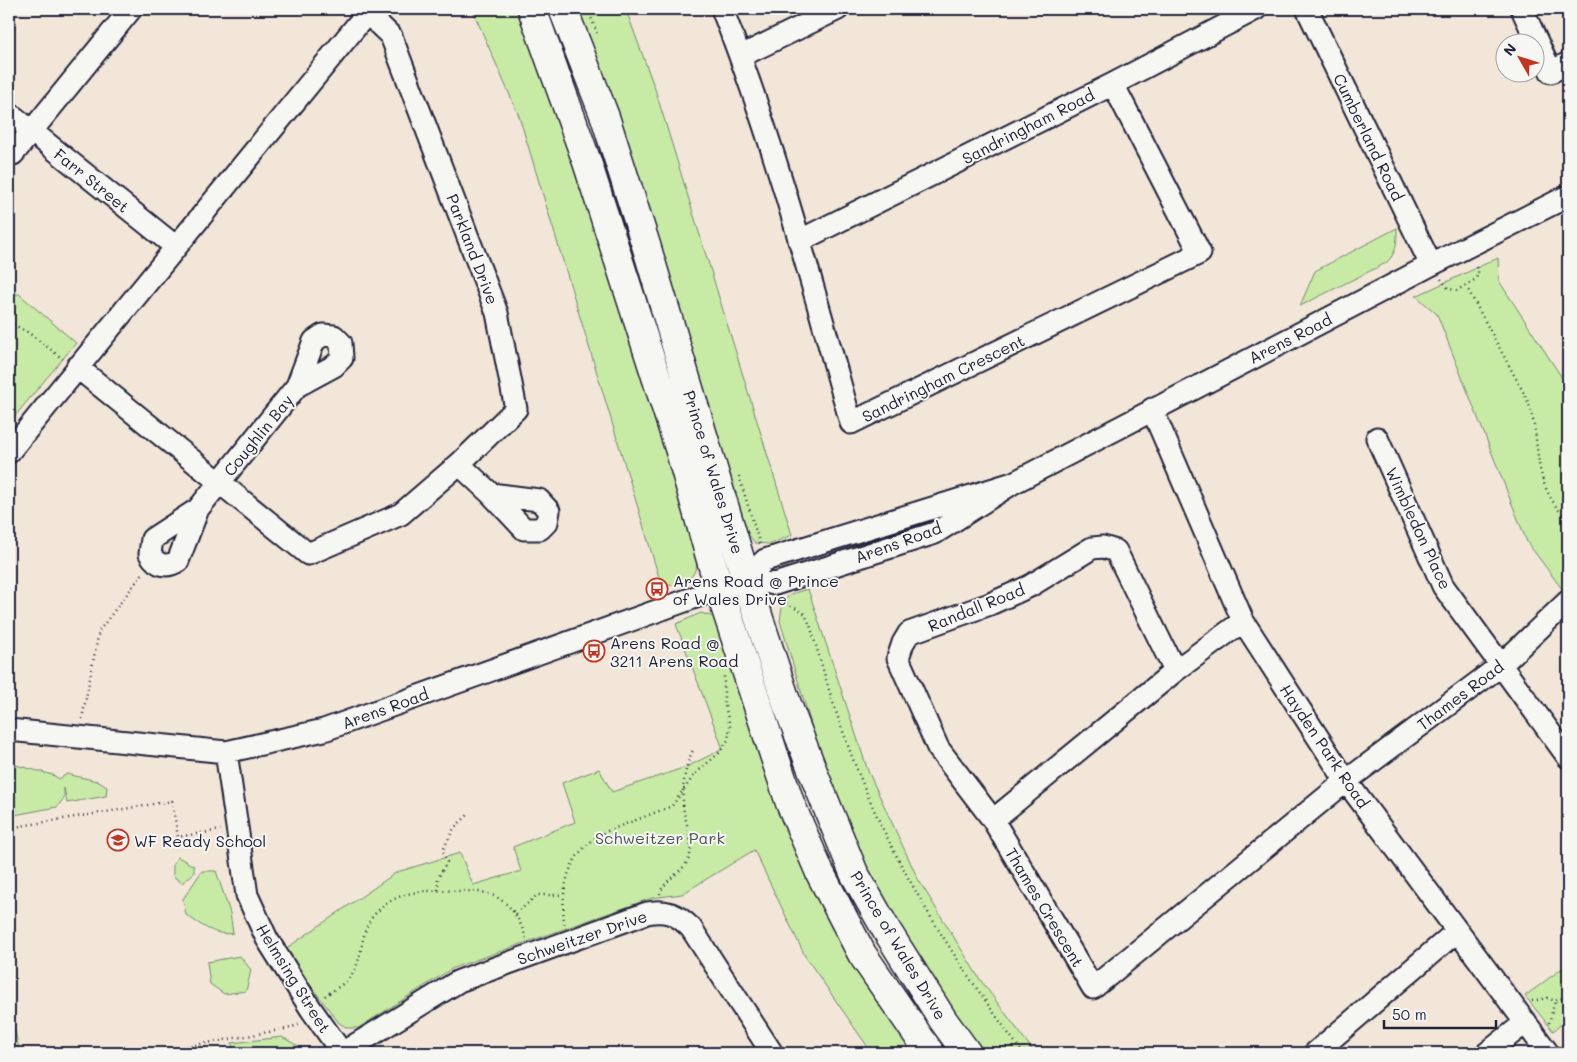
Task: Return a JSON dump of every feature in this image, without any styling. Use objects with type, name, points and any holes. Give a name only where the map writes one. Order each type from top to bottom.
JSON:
[{"type":"main road","name":"Prince of Wales Drive","points":[[532,9],[596,190],[680,448],[719,588],[790,803],[820,873],[862,954],[930,1053]]},
{"type":"main road","name":"Prince of Wales Drive","points":[[563,9],[605,117],[786,704],[854,873],[887,931],[967,1053]]},
{"type":"street","points":[[10,160],[130,9]]},
{"type":"street","name":"Sandringham Crescent","points":[[722,9],[741,56],[800,241],[850,423],[1200,253],[1113,84]]},
{"type":"street","points":[[741,56],[838,9]]},
{"type":"street","name":"Sandringham Road","points":[[800,241],[1113,84],[1256,9]]},
{"type":"street","name":"Cumberland Road","points":[[1306,9],[1428,266]]},
{"type":"street","points":[[1522,9],[1551,72],[1568,63]]},
{"type":"street","name":"Parkland Drive","points":[[9,452],[77,367],[368,13],[391,36],[497,313],[516,409],[460,464],[401,514],[308,554],[77,367]]},
{"type":"street","name":"Farr Street","points":[[9,113],[176,247]]},
{"type":"street","name":"Arens Road","points":[[746,579],[775,584],[935,533],[1013,483],[1428,266],[1568,196]]},
{"type":"street","name":"Coughlin Bay","points":[[198,508],[297,386]]},
{"type":"street","name":"Hayden Park Road","points":[[1152,409],[1243,621],[1346,781],[1548,1053]]},
{"type":"street","name":"Wimbledon Place","points":[[1377,438],[1443,586],[1568,757]]},
{"type":"street","points":[[460,464],[491,494]]},
{"type":"street","name":"Arens Road","points":[[9,730],[226,752],[324,730],[746,579],[765,560],[1013,483]]},
{"type":"street","points":[[198,508],[178,561],[168,566],[156,563],[149,549],[152,539],[198,508]]},
{"type":"street","name":"Randall Road","points":[[994,820],[938,748],[898,658],[909,633],[990,604],[1030,586],[1092,548],[1103,547],[1116,551],[1174,671]]},
{"type":"street","name":"Thames Road","points":[[1346,781],[1500,666],[1568,601]]},
{"type":"street","points":[[994,820],[1174,671],[1243,621]]},
{"type":"street","name":"Helmsing Street","points":[[226,752],[247,895],[267,939],[313,1012],[342,1053]]},
{"type":"street","name":"Thames Crescent","points":[[994,820],[1093,988],[1346,781]]},
{"type":"street","name":"Schweitzer Drive","points":[[342,1053],[459,981],[647,912],[662,910],[682,918],[691,928],[772,1053]]},
{"type":"street","points":[[1315,1053],[1457,931]]},
{"type":"street","points":[[1487,1053],[1522,1017]]},
{"type":"path","points":[[1428,266],[1448,288],[1456,290],[1466,286],[1476,279],[1478,272],[1475,264],[1460,251]]},
{"type":"path","points":[[1466,286],[1528,399],[1544,487],[1550,500],[1568,521]]},
{"type":"path","points":[[9,322],[29,333],[77,367]]},
{"type":"path","points":[[79,738],[99,632],[153,559]]},
{"type":"path","points":[[775,584],[782,602],[804,614],[810,625],[845,738],[873,807],[901,863],[947,945],[1024,1053]]},
{"type":"path","points":[[563,943],[562,895],[571,866],[578,856],[597,837],[662,812],[672,806],[695,774],[719,753],[728,740],[730,726],[724,702],[724,673]]},
{"type":"path","points":[[662,910],[660,896],[662,888],[684,866],[691,853],[684,811],[684,791],[687,763],[694,750]]},
{"type":"path","points":[[9,828],[172,801],[178,838],[237,828]]},
{"type":"path","points":[[438,890],[438,878],[447,862],[443,850],[454,828],[469,814]]},
{"type":"path","points":[[151,1053],[291,1028],[313,1012],[349,978],[354,971],[367,926],[382,907],[392,900],[414,891],[475,891],[499,898],[516,914],[532,954]]},
{"type":"path","points":[[516,914],[537,895],[562,895]]},
{"type":"path","points":[[1522,1017],[1535,999],[1547,998],[1555,1002],[1568,996]]},
{"type":"path","points":[[9,1051],[17,1053]]},
{"type":"green space","points":[[472,9],[519,9],[575,157],[698,559],[694,573],[682,582],[662,587],[519,116]]},
{"type":"green space","points":[[573,9],[625,9],[629,18],[655,89],[792,535],[770,544],[755,543],[748,534]]},
{"type":"green space","points":[[1397,228],[1396,247],[1386,263],[1300,306],[1315,271]]},
{"type":"green space","points":[[1498,258],[1499,281],[1568,387],[1568,597],[1527,542],[1437,314],[1416,296]]},
{"type":"green space","points":[[9,294],[19,294],[76,343],[9,423]]},
{"type":"green space","points":[[808,589],[868,771],[918,879],[979,978],[1035,1053],[980,1053],[877,896],[824,775],[817,744],[780,621],[782,607],[786,598],[794,593]]},
{"type":"green space","name":"Schweitzer Park","points":[[701,613],[714,617],[720,623],[752,733],[812,878],[916,1053],[872,1053],[805,956],[754,850],[682,894],[652,898],[453,968],[358,1028],[348,1028],[339,1023],[284,950],[397,872],[460,853],[473,885],[521,871],[513,847],[575,822],[562,783],[599,769],[612,792],[686,767],[723,749],[676,624]]},
{"type":"green space","points":[[9,747],[14,748],[12,764],[53,775],[59,779],[67,774],[97,781],[107,787],[106,796],[67,803],[64,788],[64,798],[57,807],[9,816]]},
{"type":"green space","points":[[178,857],[194,866],[194,873],[182,883],[173,876],[173,864]]},
{"type":"green space","points":[[202,871],[216,871],[230,913],[233,933],[227,934],[214,931],[186,915],[183,899]]},
{"type":"green space","points":[[240,956],[251,970],[246,991],[224,994],[210,984],[207,962]]},
{"type":"green space","points":[[1568,964],[1568,1019],[1553,1031],[1525,996]]},
{"type":"green space","points":[[9,1006],[20,1053],[9,1053]]},
{"type":"green space","points":[[282,1037],[311,1053],[233,1053],[232,1043]]},
{"type":"place","name":"Arens Road @ Prince of Wales Drive","points":[[657,589]]},
{"type":"place","name":"Arens Road @ 3211 Arens Road","points":[[594,651]]},
{"type":"place","name":"WF Ready School","points":[[118,840]]}]
